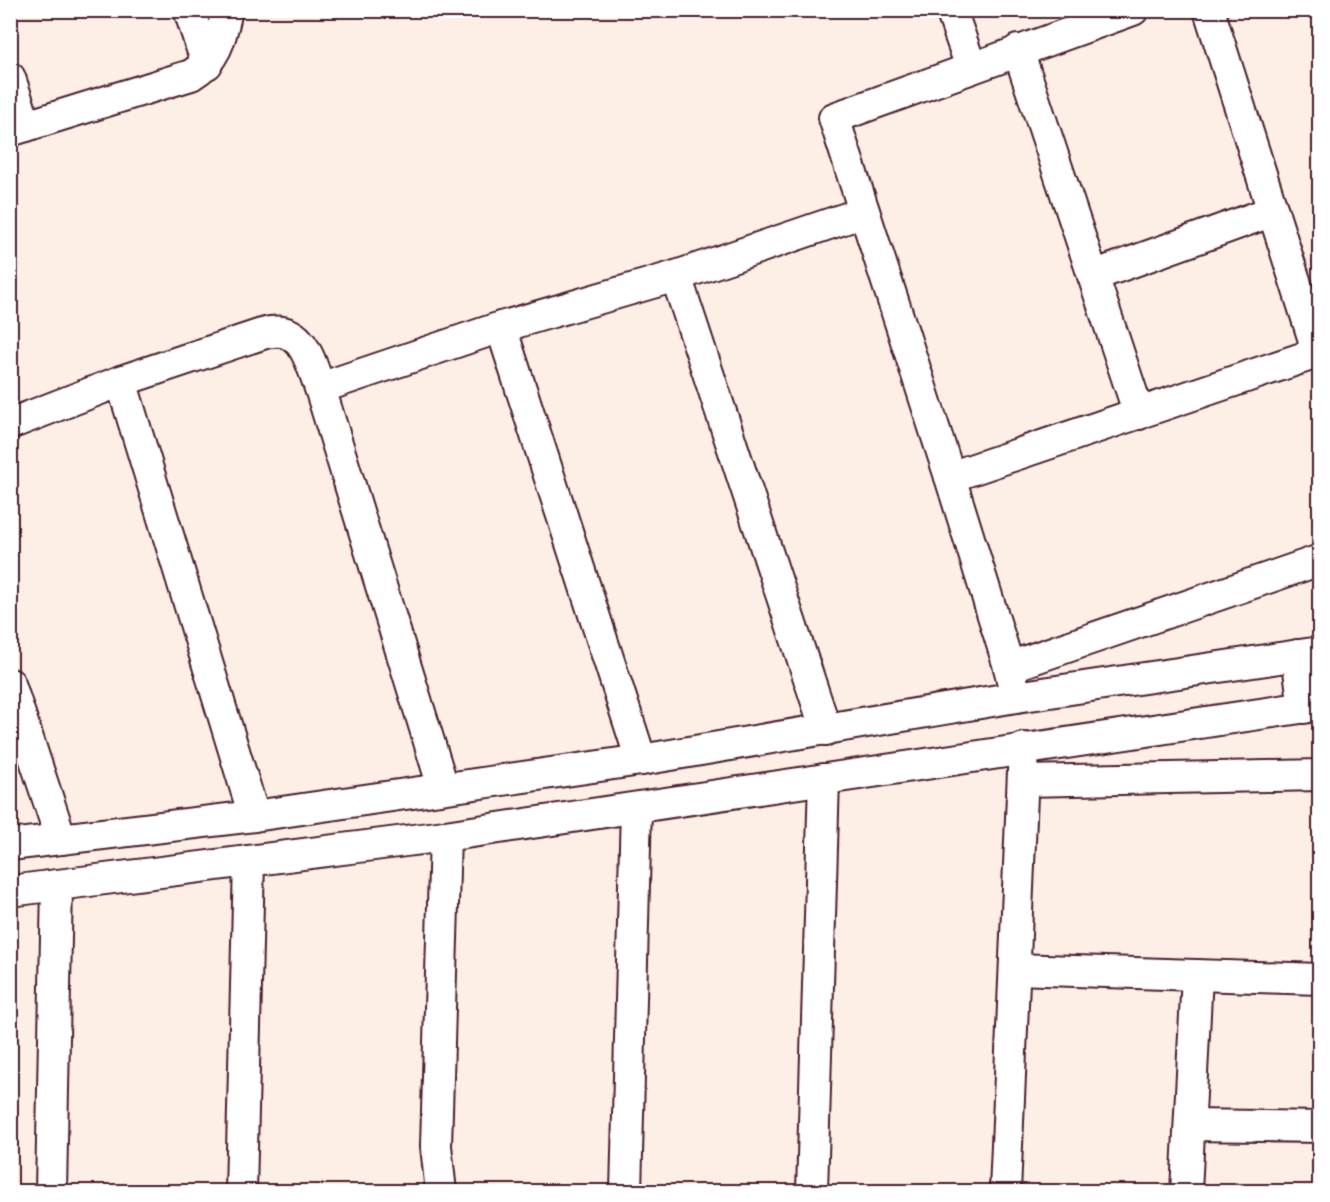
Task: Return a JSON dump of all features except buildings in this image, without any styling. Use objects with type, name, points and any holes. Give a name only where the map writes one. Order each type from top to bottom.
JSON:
[{"type":"street","points":[[189,10],[207,64]]},
{"type":"street","points":[[10,78],[18,129],[182,78],[200,70],[215,52],[227,10]]},
{"type":"street","points":[[951,10],[971,67]]},
{"type":"street","points":[[1016,697],[1009,667],[950,477],[834,118],[1133,10]]},
{"type":"street","points":[[950,477],[1319,352],[1209,10]]},
{"type":"street","points":[[1018,50],[1139,414]]},
{"type":"street","points":[[320,388],[501,327],[676,276],[864,212]]},
{"type":"street","points":[[1093,276],[1273,212]]},
{"type":"street","points":[[676,276],[826,730]]},
{"type":"street","points":[[501,327],[641,760]]},
{"type":"street","points":[[10,424],[121,381],[262,334],[279,331],[288,333],[302,344],[320,388],[443,787]]},
{"type":"street","points":[[121,381],[254,816]]},
{"type":"street","points":[[1009,667],[1320,560]]},
{"type":"street","points":[[10,845],[254,816],[641,760],[1016,697],[1308,653],[1312,707],[444,836],[10,891]]},
{"type":"street","points":[[10,684],[61,839]]},
{"type":"street","points":[[1005,1191],[1024,748]]},
{"type":"street","points":[[1024,781],[1320,775]]},
{"type":"street","points":[[812,1191],[824,779]]},
{"type":"street","points":[[356,800],[360,846]]},
{"type":"street","points":[[626,1191],[636,808]]},
{"type":"street","points":[[441,1191],[436,1146],[444,836]]},
{"type":"street","points":[[241,1191],[249,861]]},
{"type":"street","points":[[51,1191],[57,885]]},
{"type":"street","points":[[1015,969],[1320,979]]},
{"type":"street","points":[[1186,1191],[1197,975]]},
{"type":"street","points":[[1190,1125],[1320,1126]]}]
